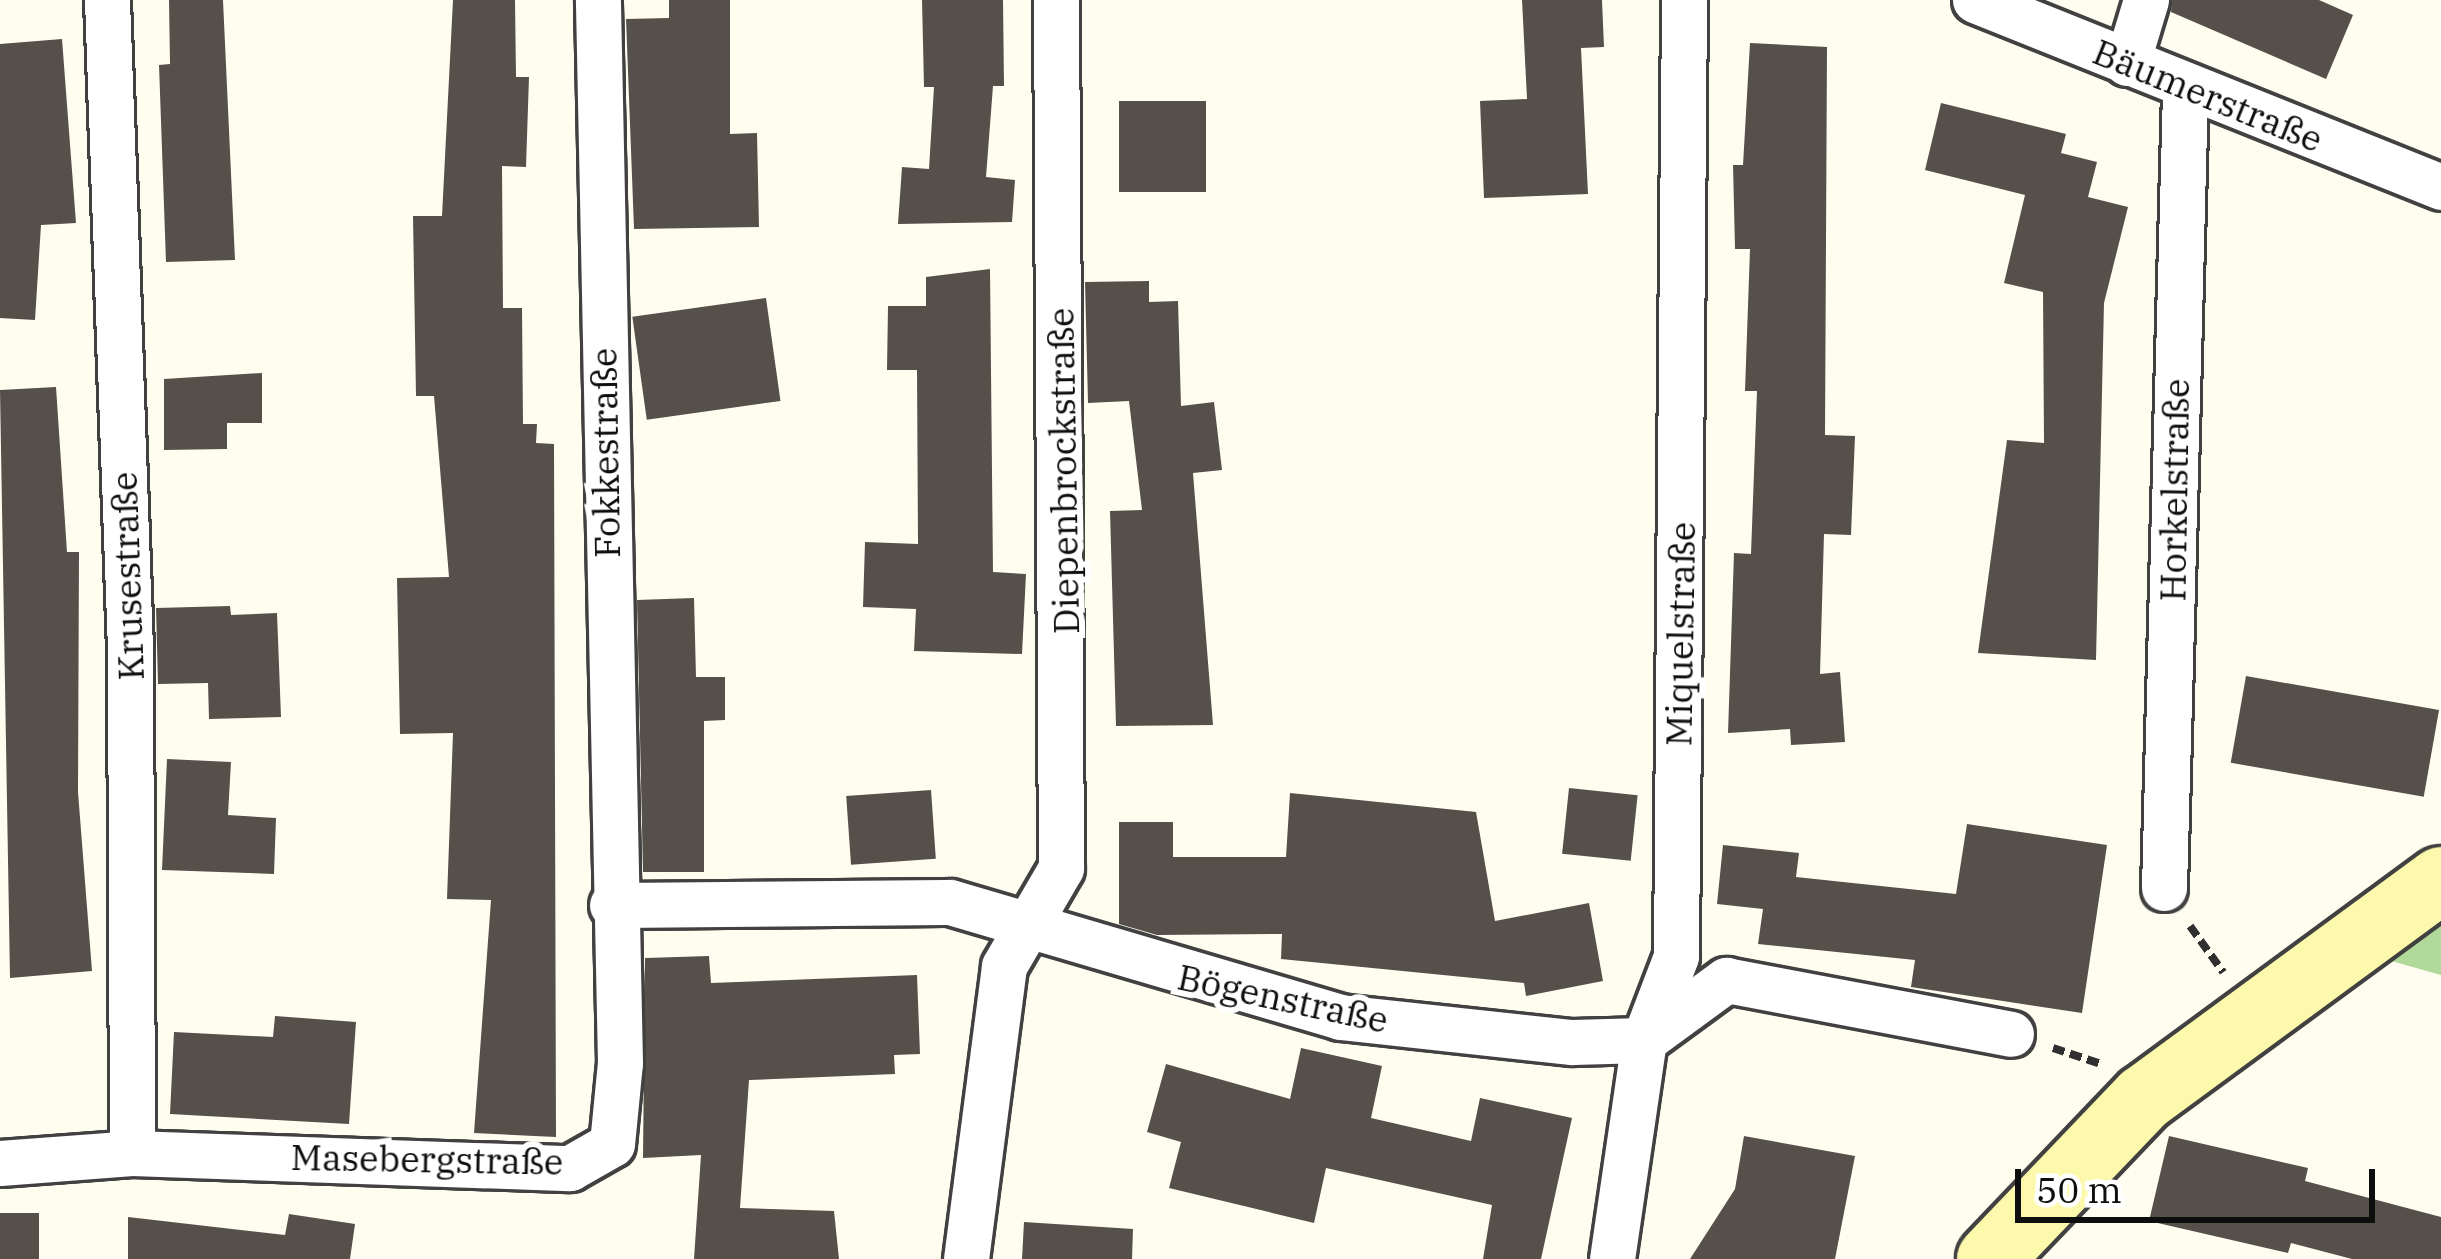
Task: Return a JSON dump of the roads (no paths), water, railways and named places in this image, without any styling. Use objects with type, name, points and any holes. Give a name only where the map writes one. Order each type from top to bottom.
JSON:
[{"type":"main road","points":[[1990,1259],[2160,1084],[2252,1012],[2441,880]]},
{"type":"street","name":"Krusestraße","points":[[107,0],[130,648],[132,1153]]},
{"type":"street","name":"Fokkestraße","points":[[598,0],[613,905]]},
{"type":"street","name":"Diepenbrockstraße","points":[[966,1259],[1004,966],[1061,868],[1067,781],[1056,0]]},
{"type":"street","name":"Miquelstraße","points":[[1612,1259],[1644,1040],[1676,956],[1684,0]]},
{"type":"street","name":"Bäumerstraße","points":[[1975,0],[2185,91],[2441,187]]},
{"type":"street","points":[[2127,63],[2146,0]]},
{"type":"street","name":"Horkelstraße","points":[[2164,889],[2185,91]]},
{"type":"street","name":"Bögenstraße","points":[[613,905],[950,902],[1025,932],[1340,1017],[1644,1040]]},
{"type":"street","name":"Masebergstraße","points":[[0,1163],[132,1153],[570,1168],[611,1144],[613,905]]},
{"type":"street","points":[[1644,1040],[1726,980],[2012,1034]]}]
